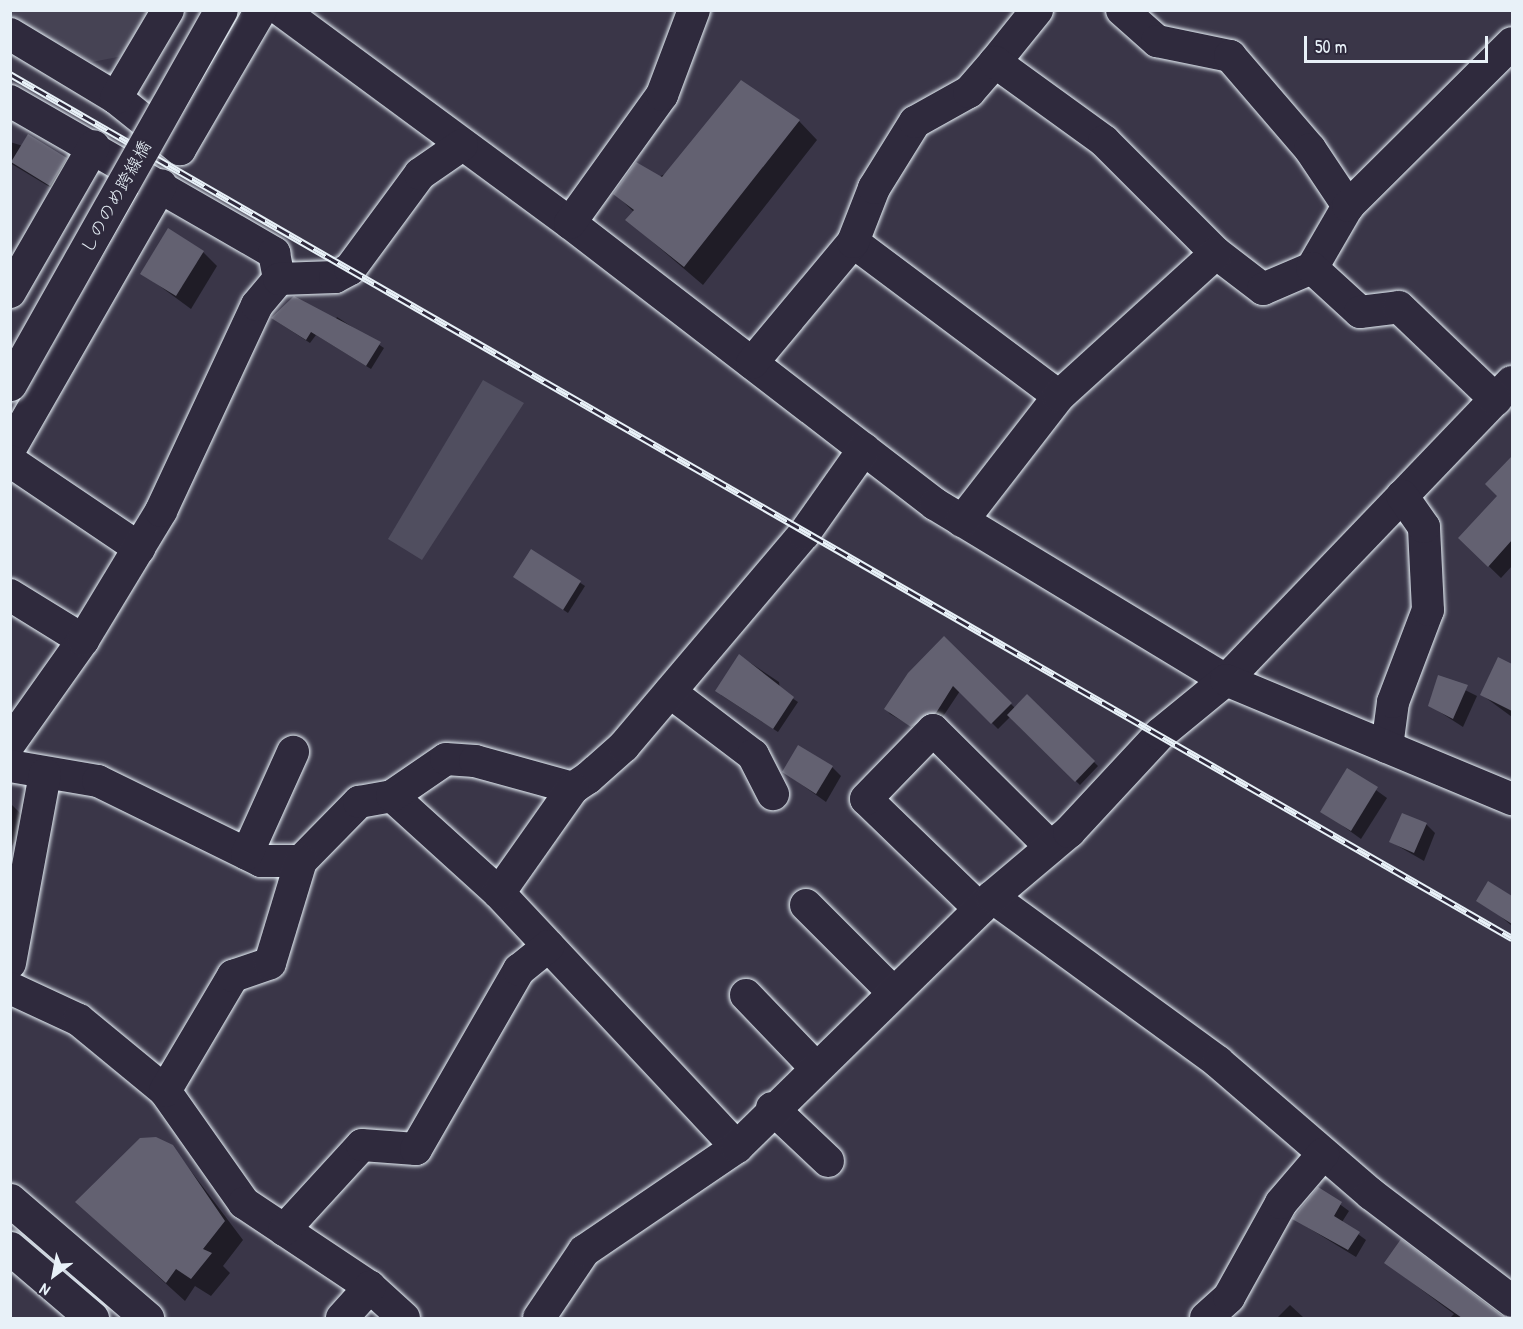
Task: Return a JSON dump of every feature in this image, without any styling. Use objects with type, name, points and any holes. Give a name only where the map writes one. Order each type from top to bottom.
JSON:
[{"type":"main road","name":"しののめ跨線橋","points":[[10,384],[221,10]]},
{"type":"main road","points":[[10,1200],[147,1318]]},
{"type":"main road","points":[[10,1248],[93,1318]]},
{"type":"street","points":[[116,98],[168,10]]},
{"type":"street","points":[[10,34],[116,98],[180,149],[261,10]]},
{"type":"street","points":[[281,10],[570,223],[864,449],[962,521],[1226,680],[1512,799]]},
{"type":"street","points":[[570,223],[662,95],[694,10]]},
{"type":"street","points":[[752,363],[853,242],[874,188],[915,122],[969,92],[1037,10]]},
{"type":"street","points":[[1122,10],[1157,41],[1230,56],[1310,149],[1348,206]]},
{"type":"street","points":[[995,62],[1104,141],[1216,253],[1263,289],[1312,268],[1348,206],[1512,43]]},
{"type":"street","points":[[10,101],[94,146],[274,253],[279,279]]},
{"type":"street","points":[[10,743],[83,640],[140,548],[257,305],[279,279],[335,277],[350,269],[420,174],[462,145]]},
{"type":"street","points":[[10,292],[94,146]]},
{"type":"street","points":[[10,448],[160,185]]},
{"type":"street","points":[[853,242],[1059,396]]},
{"type":"street","points":[[962,521],[1059,396],[1216,253]]},
{"type":"street","points":[[539,1318],[584,1251],[737,1147],[772,1108],[815,1066],[986,903],[1051,847],[1160,734],[1226,680],[1504,391],[1399,307],[1360,312],[1312,268]]},
{"type":"street","points":[[499,893],[573,788],[624,746],[804,534],[864,449]]},
{"type":"street","points":[[10,461],[140,548]]},
{"type":"street","points":[[1387,747],[1393,702],[1428,610],[1424,527],[1402,496]]},
{"type":"street","points":[[10,595],[83,640]]},
{"type":"street","points":[[670,692],[753,755],[773,794]]},
{"type":"street","points":[[1051,847],[933,730],[866,799],[986,903],[1218,1062],[1323,1154],[1512,1301]]},
{"type":"street","points":[[247,854],[293,752]]},
{"type":"street","points":[[165,1091],[233,976],[270,963],[301,861],[359,802],[392,796],[447,759],[475,761],[573,788]]},
{"type":"street","points":[[10,766],[45,774],[98,781],[261,861],[301,861]]},
{"type":"street","points":[[10,963],[45,774]]},
{"type":"street","points":[[392,796],[499,893],[737,1147]]},
{"type":"street","points":[[806,905],[893,992]]},
{"type":"street","points":[[285,1230],[362,1145],[416,1149],[519,970],[549,946]]},
{"type":"street","points":[[10,988],[79,1020],[165,1091],[244,1203],[370,1287],[405,1318]]},
{"type":"street","points":[[746,995],[815,1066]]},
{"type":"street","points":[[772,1108],[828,1161]]},
{"type":"street","points":[[1206,1318],[1229,1297],[1281,1203],[1323,1154]]},
{"type":"street","points":[[342,1318],[370,1287]]},
{"type":"shaded area","points":[[11,10],[161,11],[138,53],[92,62],[11,17]]},
{"type":"shaded area","points":[[483,380],[524,403],[422,560],[388,539]]},
{"type":"building","points":[[741,80],[800,120],[684,267],[625,220],[634,210],[613,194],[636,162],[662,177]]},
{"type":"building","points":[[28,134],[67,158],[50,186],[11,162]]},
{"type":"building","points":[[168,228],[204,251],[176,296],[140,274]]},
{"type":"building","points":[[294,296],[381,342],[366,366],[311,332],[306,340],[271,318]]},
{"type":"building","points":[[1512,456],[1512,540],[1488,567],[1458,538],[1497,496],[1485,484]]},
{"type":"building","points":[[531,549],[581,581],[563,610],[513,577]]},
{"type":"building","points":[[944,636],[1012,703],[991,724],[953,686],[936,713],[911,727],[884,709],[908,673]]},
{"type":"building","points":[[739,654],[794,697],[773,729],[715,691]]},
{"type":"building","points":[[1498,657],[1512,664],[1512,711],[1480,695]]},
{"type":"building","points":[[1438,675],[1468,685],[1453,719],[1428,706]]},
{"type":"building","points":[[1027,694],[1095,761],[1075,782],[1007,715]]},
{"type":"building","points":[[798,745],[833,766],[816,794],[782,772]]},
{"type":"building","points":[[1347,768],[1378,787],[1351,831],[1320,812]]},
{"type":"building","points":[[1402,813],[1427,823],[1414,853],[1389,842]]},
{"type":"building","points":[[1488,881],[1512,896],[1512,924],[1476,901]]},
{"type":"building","points":[[156,1137],[173,1145],[225,1221],[203,1249],[212,1253],[191,1279],[176,1269],[166,1283],[75,1202],[140,1138]]},
{"type":"building","points":[[1318,1187],[1342,1202],[1334,1216],[1360,1232],[1348,1250],[1292,1219]]},
{"type":"building","points":[[1401,1239],[1501,1315],[1509,1318],[1462,1318],[1384,1263]]},
{"type":"railway","points":[[10,74],[1512,938]]}]
